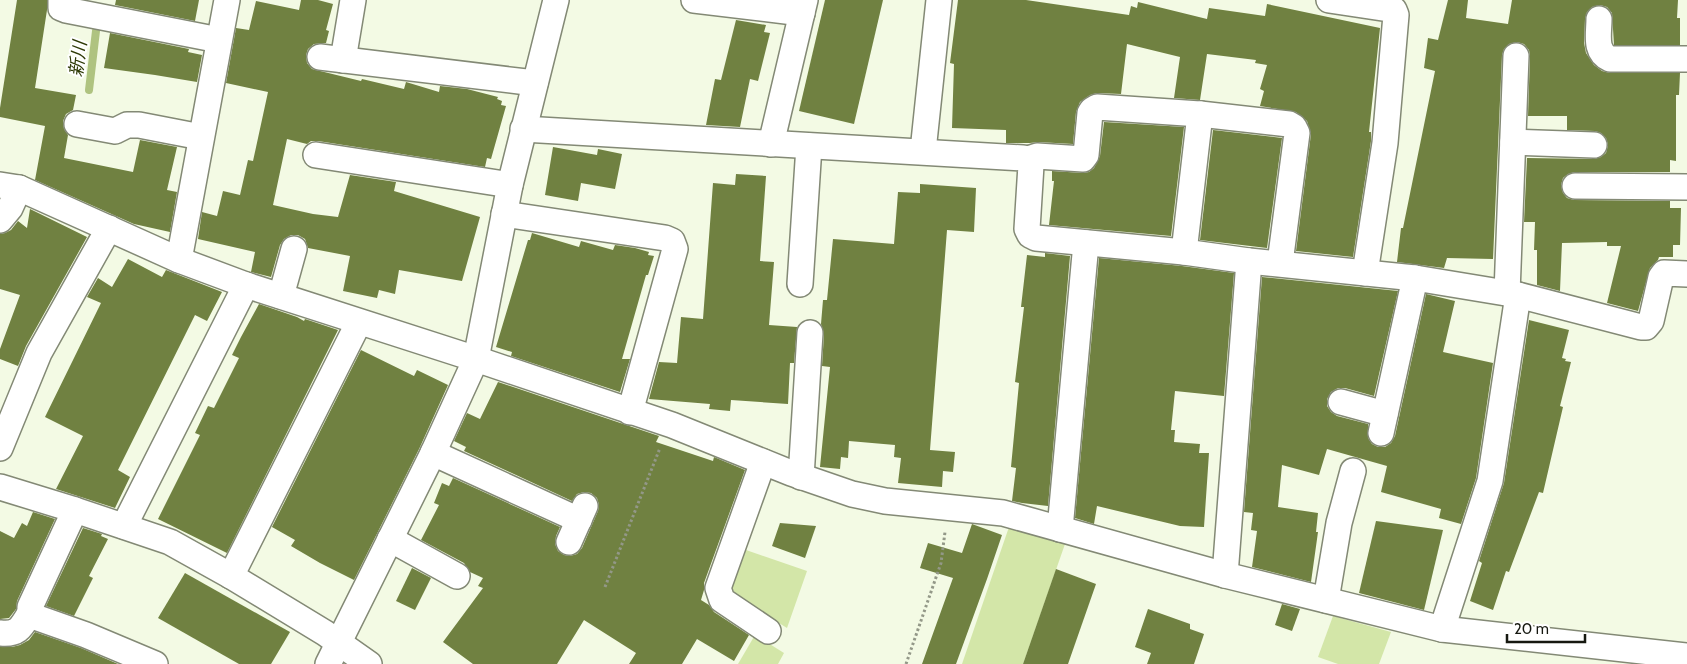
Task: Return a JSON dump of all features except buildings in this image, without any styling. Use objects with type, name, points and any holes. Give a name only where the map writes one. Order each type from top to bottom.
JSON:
[{"type":"street","points":[[61,0],[61,8],[66,10],[219,40]]},
{"type":"street","points":[[179,260],[227,0]]},
{"type":"street","points":[[353,0],[331,58],[535,83]]},
{"type":"street","points":[[334,653],[433,453],[476,359],[510,185],[556,0]]},
{"type":"street","points":[[694,0],[804,7],[771,144]]},
{"type":"street","points":[[923,151],[939,0]]},
{"type":"street","points":[[1329,0],[1394,10],[1396,15],[1385,143],[1365,273]]},
{"type":"street","points":[[1599,19],[1598,46],[1604,57],[1610,59],[1687,59]]},
{"type":"street","points":[[1442,629],[1490,481],[1512,294],[1513,142],[1516,56]]},
{"type":"street","points":[[1028,160],[1037,156],[1083,159],[1086,155],[1090,113],[1097,107],[1200,114],[1294,126],[1297,133],[1280,263]]},
{"type":"street","points":[[1184,252],[1200,114]]},
{"type":"street","points":[[78,124],[115,131],[127,125],[139,125],[201,137]]},
{"type":"street","points":[[524,129],[1023,158],[1028,160],[1031,165],[1027,229],[1030,235],[1036,238],[1184,252],[1249,261],[1415,278],[1512,294],[1641,327],[1646,327],[1651,321],[1661,277],[1664,273],[1687,274]]},
{"type":"street","points":[[1513,142],[1594,145]]},
{"type":"street","points":[[800,284],[809,146]]},
{"type":"street","points":[[316,155],[510,185]]},
{"type":"street","points":[[0,220],[10,208],[10,186],[179,260],[246,285],[476,359],[672,425],[763,462],[852,494],[885,501],[1003,513],[1225,575],[1442,629],[1687,656]]},
{"type":"street","points":[[1575,186],[1687,187]]},
{"type":"street","points":[[504,214],[665,238],[672,241],[675,249],[630,412]]},
{"type":"street","points":[[0,448],[40,354],[109,228]]},
{"type":"street","points":[[1060,529],[1086,243]]},
{"type":"street","points":[[281,296],[294,249]]},
{"type":"street","points":[[1225,575],[1249,261]]},
{"type":"street","points":[[1341,402],[1383,423],[1415,278]]},
{"type":"street","points":[[124,526],[246,285]]},
{"type":"street","points":[[231,576],[359,322]]},
{"type":"street","points":[[801,476],[810,333]]},
{"type":"street","points":[[433,453],[578,522]]},
{"type":"street","points":[[763,462],[718,588],[722,600],[768,631]]},
{"type":"street","points":[[1326,600],[1339,523],[1353,471]]},
{"type":"street","points":[[0,487],[170,542],[231,576],[334,653],[369,664]]},
{"type":"street","points":[[0,633],[9,634],[17,631],[23,625],[75,510]]},
{"type":"street","points":[[390,539],[457,576]]},
{"type":"street","points":[[30,613],[154,664]]},
{"type":"path","points":[[605,587],[655,458],[672,425]]},
{"type":"path","points":[[906,664],[941,564],[943,536],[955,508]]},
{"type":"green space","points":[[1010,524],[1056,539],[1065,544],[1023,664],[962,664]]},
{"type":"green space","points":[[746,550],[807,571],[787,628],[735,596],[732,586]]},
{"type":"green space","points":[[1333,616],[1391,632],[1379,664],[1338,664],[1318,657]]},
{"type":"green space","points":[[755,635],[784,653],[778,664],[738,664]]},
{"type":"waterway","name":"新川","points":[[89,90],[96,31]]}]
